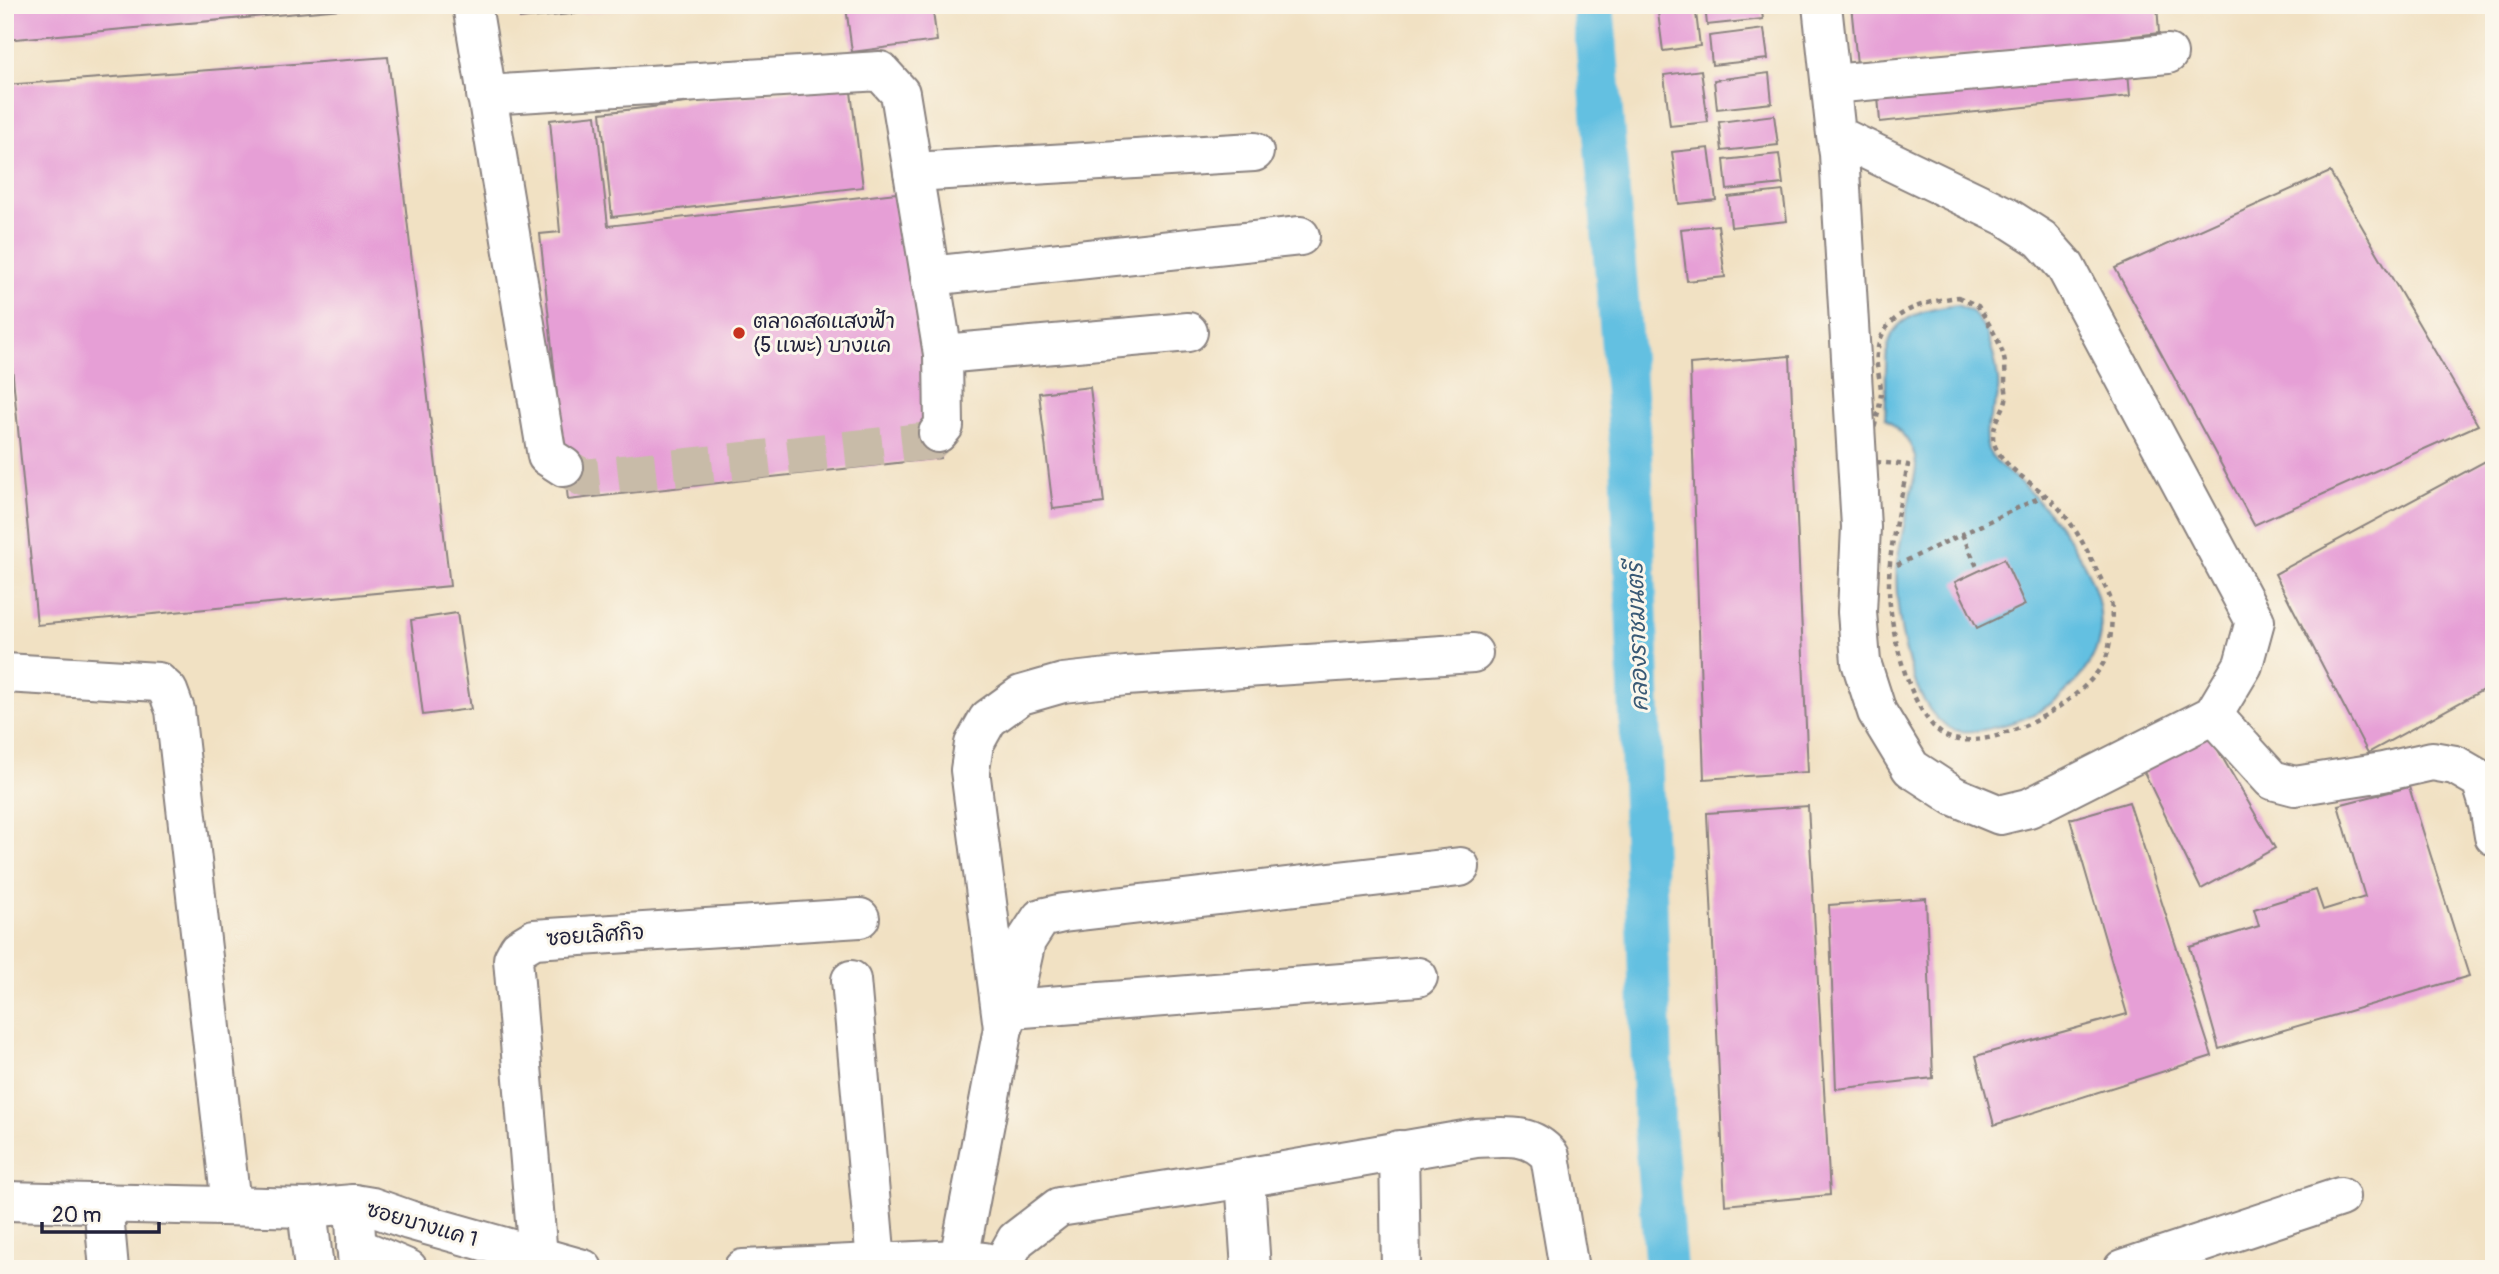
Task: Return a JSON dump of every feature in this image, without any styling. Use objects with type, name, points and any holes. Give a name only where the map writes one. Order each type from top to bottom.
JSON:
[{"type":"street","points":[[472,5],[547,456],[564,467]]},
{"type":"street","points":[[1822,5],[1836,135],[1861,527],[1857,612],[1861,662],[1877,712],[1911,768],[1954,796],[2000,815],[2029,808],[2213,715],[2244,665],[2255,621],[2065,266],[2040,239],[2005,215],[1836,135]]},
{"type":"street","points":[[1830,84],[2168,54]]},
{"type":"street","points":[[486,95],[880,71],[900,93],[943,354],[944,426],[938,433]]},
{"type":"street","points":[[913,172],[1254,152]]},
{"type":"street","points":[[930,276],[1300,236]]},
{"type":"street","points":[[943,354],[1188,332]]},
{"type":"street","points":[[1007,1018],[970,770],[974,744],[988,719],[1021,695],[1063,683],[1140,675],[1473,653]]},
{"type":"street","points":[[5,673],[158,682],[167,691],[175,710],[231,1205]]},
{"type":"street","points":[[2213,715],[2272,780],[2294,786],[2432,761],[2455,765],[2481,780],[2494,836]]},
{"type":"street","points":[[960,1259],[1007,1018],[1026,941],[1041,918],[1063,913],[1460,867]]},
{"type":"street","name":"ซอยเลิศกิจ","points":[[538,1257],[513,959],[519,948],[534,939],[860,918]]},
{"type":"street","points":[[1007,1018],[1418,977]]},
{"type":"street","points":[[851,980],[876,1262]]},
{"type":"street","points":[[743,1269],[960,1259],[1006,1266],[1016,1240],[1059,1207],[1476,1138],[1522,1138],[1540,1144],[1550,1156],[1569,1269]]},
{"type":"street","points":[[1399,1150],[1401,1269]]},
{"type":"street","points":[[1245,1178],[1251,1269]]},
{"type":"street","points":[[2123,1269],[2340,1197]]},
{"type":"street","name":"ซอยบางแค 1","points":[[5,1201],[307,1208],[354,1204],[583,1269]]},
{"type":"street","points":[[103,1203],[109,1269]]},
{"type":"street","points":[[354,1204],[357,1258],[408,1269]]},
{"type":"street","points":[[307,1208],[313,1269]]},
{"type":"path","points":[[1958,297],[1978,306],[2004,358],[2006,399],[1995,424],[1993,438],[1996,449],[2045,495],[2076,531],[2111,599],[2107,657],[2093,678],[2066,703],[2021,728],[1982,739],[1952,739],[1927,721],[1910,689],[1891,618],[1890,569],[1908,465],[1866,461],[1881,391],[1877,354],[1879,343],[1882,332],[1905,311],[1931,301],[1958,297]]},
{"type":"path","points":[[1896,566],[2045,495]]},
{"type":"path","points":[[1962,534],[1979,570]]},
{"type":"water","points":[[1957,305],[1970,311],[1978,319],[1989,340],[1996,366],[1998,391],[1986,431],[1988,450],[1995,461],[2020,482],[2041,505],[2074,547],[2087,570],[2101,619],[2098,644],[2087,667],[2065,692],[2027,717],[1977,731],[1955,730],[1939,721],[1926,704],[1915,682],[1907,657],[1901,631],[1896,582],[1916,465],[1910,444],[1885,418],[1887,355],[1889,340],[1896,328],[1909,318],[1929,310]]},
{"type":"building","points":[[5,5],[363,5],[363,7],[5,40]]},
{"type":"building","points":[[519,5],[641,5],[641,7],[520,19]]},
{"type":"building","points":[[932,5],[937,41],[852,52],[846,7]]},
{"type":"building","points":[[1657,5],[1695,5],[1700,46],[1663,51]]},
{"type":"building","points":[[1705,5],[1761,5],[1763,19],[1707,25]]},
{"type":"building","points":[[1851,5],[2157,5],[2159,33],[1857,64]]},
{"type":"building","points":[[1764,29],[1768,59],[1712,65],[1709,36]]},
{"type":"building","points":[[388,57],[450,586],[37,625],[5,294],[5,85]]},
{"type":"building","points":[[2127,59],[2130,96],[1880,122],[1877,83]]},
{"type":"building","points":[[1701,70],[1708,122],[1670,126],[1664,75]]},
{"type":"building","points":[[1769,73],[1772,103],[1717,109],[1714,80]]},
{"type":"building","points":[[850,84],[863,187],[612,217],[601,113]]},
{"type":"building","name":"ตลาดสดแสงฟ้า (5 แพะ) บางแค","points":[[596,115],[608,226],[896,193],[916,227],[941,458],[568,500],[540,234],[560,232],[550,120]]},
{"type":"building","points":[[1774,115],[1778,145],[1722,151],[1719,122]]},
{"type":"building","points":[[1709,148],[1716,200],[1679,204],[1672,152]]},
{"type":"building","points":[[1779,154],[1783,184],[1727,190],[1724,160]]},
{"type":"building","points":[[2330,172],[2478,425],[2254,525],[2115,268]]},
{"type":"building","points":[[1783,191],[1787,221],[1731,227],[1728,197]]},
{"type":"building","points":[[1718,225],[1725,277],[1687,281],[1681,229]]},
{"type":"building","points":[[1790,356],[1808,772],[1704,779],[1690,364]]},
{"type":"building","points":[[1090,387],[1104,503],[1053,509],[1039,393]]},
{"type":"building","points":[[2491,458],[2494,463],[2494,684],[2368,753],[2275,574]]},
{"type":"building","points":[[2004,559],[2025,605],[1977,628],[1955,582]]},
{"type":"building","points":[[457,613],[471,709],[423,715],[411,620]]},
{"type":"building","points":[[2207,731],[2275,848],[2201,889],[2143,770]]},
{"type":"building","points":[[2409,787],[2469,976],[2219,1049],[2190,947],[2259,926],[2254,909],[2316,890],[2323,910],[2365,897],[2338,805]]},
{"type":"building","points":[[2129,802],[2212,1056],[1994,1125],[1976,1056],[2127,1014],[2070,819]]},
{"type":"building","points":[[1808,806],[1830,1195],[1725,1205],[1707,813]]},
{"type":"building","points":[[1926,898],[1933,1078],[1836,1089],[1829,905]]},
{"type":"waterway","name":"คลองราชมนตรี","points":[[1593,5],[1631,454],[1654,1125],[1666,1269]]},
{"type":"tunnel","points":[[564,467],[584,478],[931,441],[938,433]]},
{"type":"place","name":"ตลาดสดแสงฟ้า (5 แพะ) บางแค","points":[[739,333]]}]
